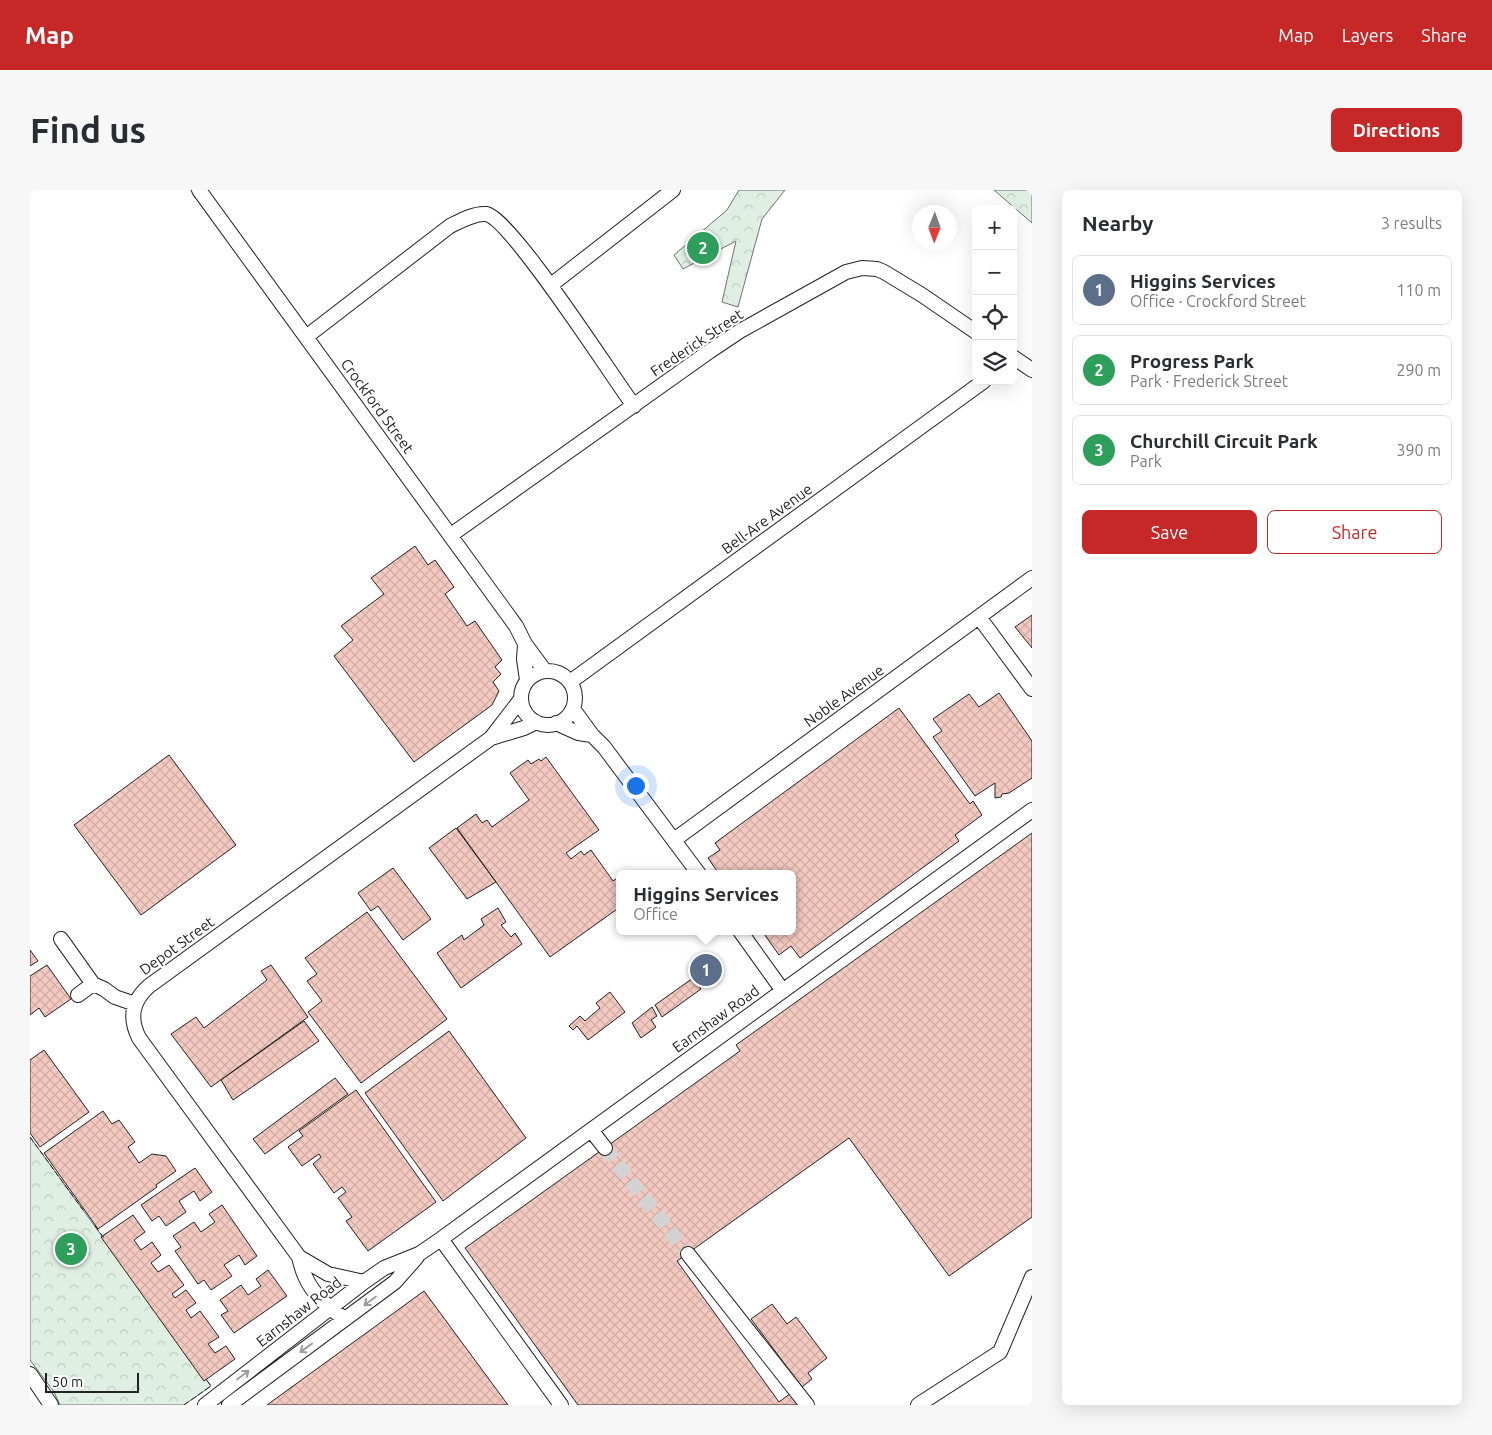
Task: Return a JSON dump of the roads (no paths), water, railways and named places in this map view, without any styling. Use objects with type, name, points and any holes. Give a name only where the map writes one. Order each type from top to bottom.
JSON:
[{"type":"street","name":"Crockford Street","points":[[199,190],[451,535],[516,626],[525,644],[545,671]]},
{"type":"street","points":[[551,285],[673,190]]},
{"type":"street","points":[[306,337],[450,226],[473,216],[486,214],[500,222],[551,285],[634,406]]},
{"type":"street","name":"Frederick Street","points":[[451,535],[740,331],[836,277],[854,269],[869,268],[884,272],[922,294],[972,329]]},
{"type":"street","points":[[1017,360],[1032,370]]},
{"type":"street","name":"Bell-Are Avenue","points":[[570,682],[978,385]]},
{"type":"street","name":"Noble Avenue","points":[[674,840],[1032,578]]},
{"type":"street","points":[[979,617],[1032,689]]},
{"type":"street","name":"Crockford Street","points":[[525,644],[524,660],[527,680]]},
{"type":"street","points":[[545,671],[565,676],[570,682],[575,695],[573,709],[569,715],[556,723],[543,724],[536,722],[526,712],[521,699],[527,680],[538,672],[545,671]]},
{"type":"street","name":"Depot Street","points":[[135,1004],[148,986],[491,738],[521,699]]},
{"type":"street","points":[[573,709],[592,736],[604,747],[696,870]]},
{"type":"street","name":"Depot Street","points":[[491,738],[524,728],[536,722]]},
{"type":"street","points":[[556,723],[578,733],[592,736]]},
{"type":"street","name":"Earnshaw Road","points":[[204,1405],[364,1282],[384,1268],[419,1254],[441,1239],[1032,810]]},
{"type":"street","points":[[743,935],[783,991]]},
{"type":"street","points":[[61,939],[93,984],[115,997],[135,1004],[135,1030],[139,1038],[299,1257],[305,1277],[316,1294],[345,1319]]},
{"type":"street","points":[[78,994],[93,984]]},
{"type":"street","points":[[591,1130],[605,1148]]},
{"type":"street","points":[[441,1239],[561,1405]]},
{"type":"street","name":"Earnshaw Road","points":[[229,1405],[395,1282],[419,1254]]},
{"type":"street","points":[[688,1254],[807,1405]]},
{"type":"street","points":[[299,1257],[328,1274],[364,1282]]},
{"type":"street","points":[[918,1405],[1000,1352],[1032,1277]]},
{"type":"street","points":[[30,1374],[51,1405]]},
{"type":"tunnel","points":[[605,1148],[688,1254]]},
{"type":"place","name":"Progress Park","points":[[703,248]]},
{"type":"place","name":"Higgins Services","points":[[706,970]]},
{"type":"place","name":"Churchill Circuit Park","points":[[71,1249]]}]
